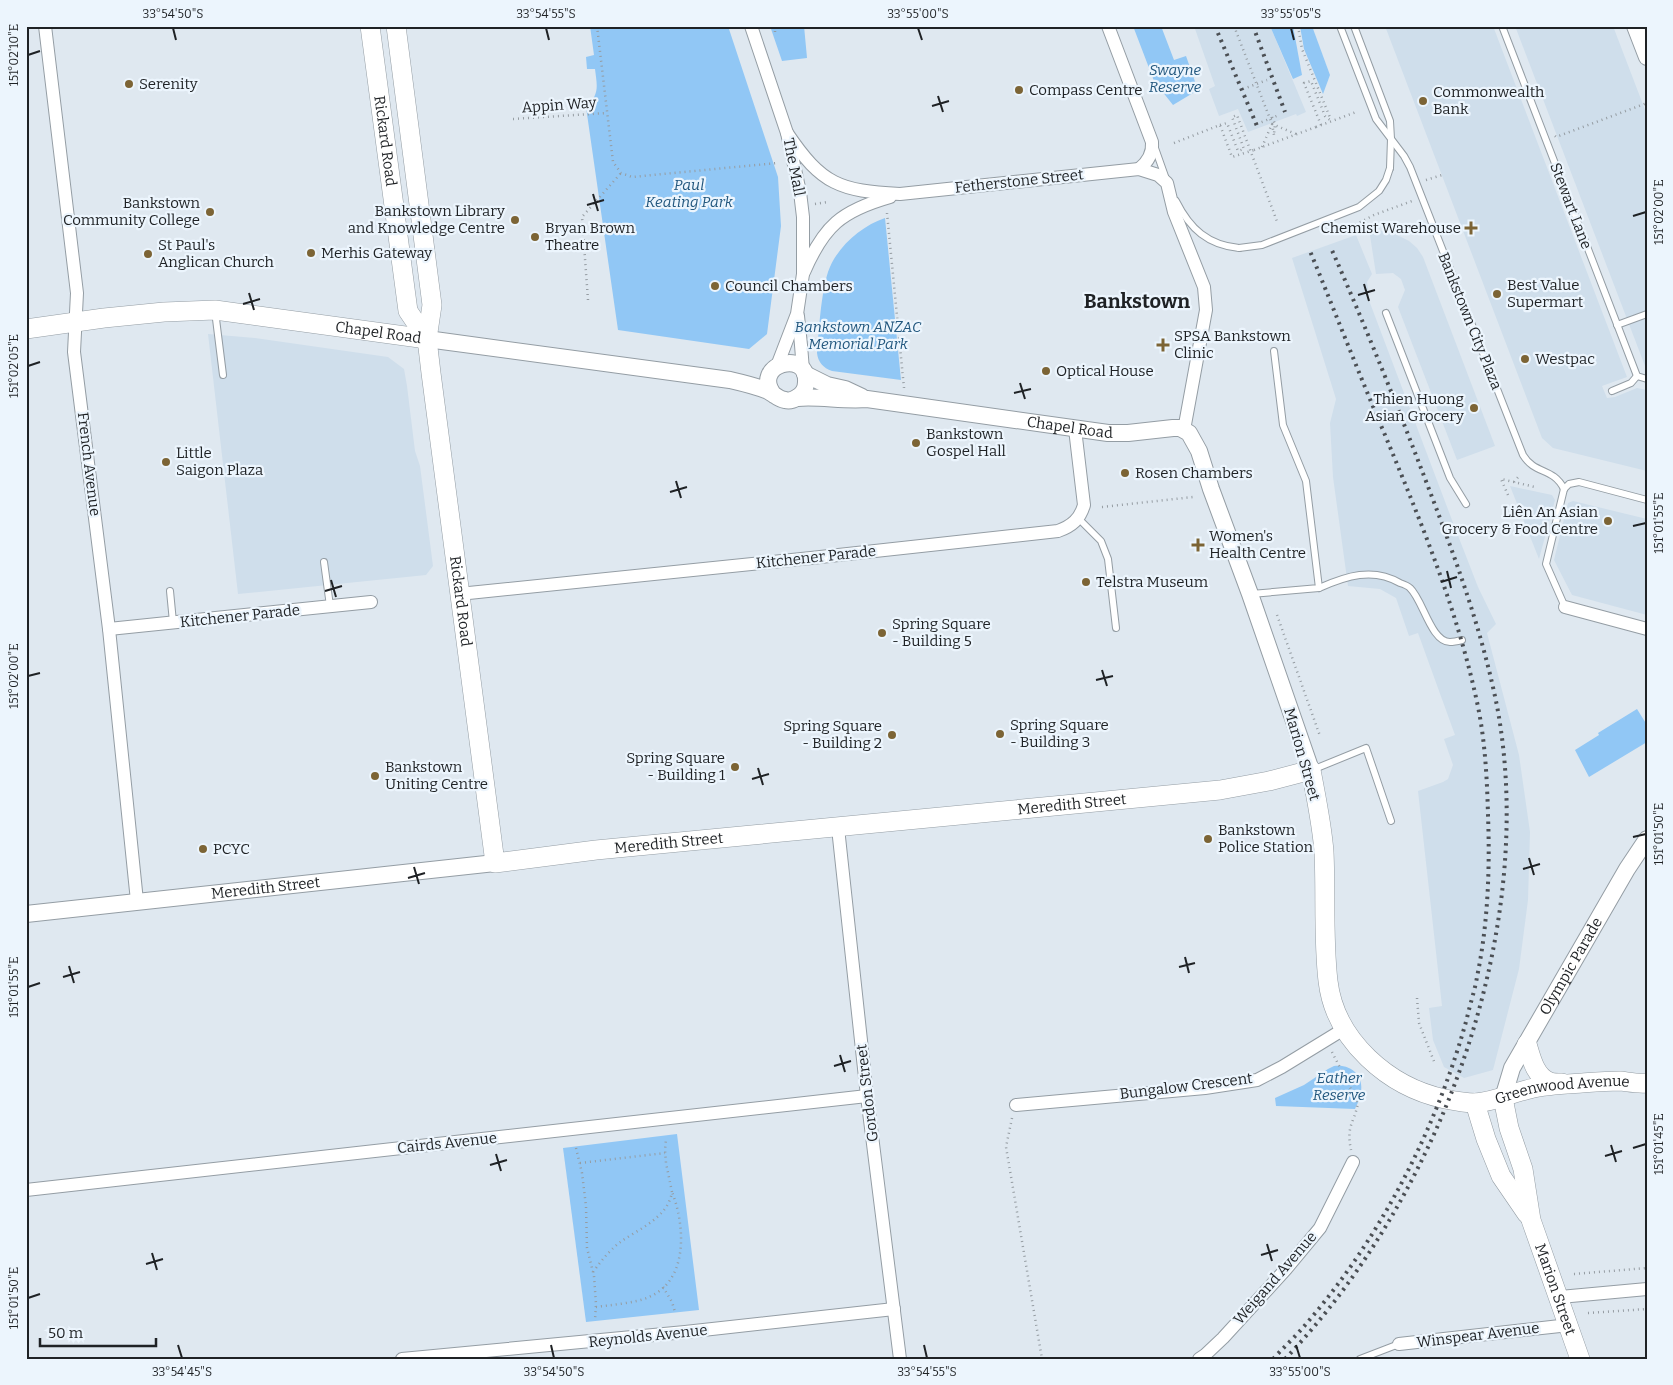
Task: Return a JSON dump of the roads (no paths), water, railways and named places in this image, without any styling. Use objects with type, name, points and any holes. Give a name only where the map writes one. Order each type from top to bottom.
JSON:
[{"type":"main road","name":"Rickard Road","points":[[370,26],[408,311],[427,339]]},
{"type":"main road","name":"Rickard Road","points":[[396,26],[432,306],[427,339],[495,863]]},
{"type":"main road","name":"Chapel Road","points":[[26,329],[164,312],[215,310],[427,339]]},
{"type":"main road","name":"Meredith Street","points":[[495,863],[596,850],[1220,790],[1269,781],[1310,770]]},
{"type":"main road","name":"Marion Street","points":[[1310,770],[1320,814],[1324,851],[1328,981],[1333,1005],[1344,1029],[1365,1055],[1382,1071],[1395,1080],[1418,1090],[1437,1097],[1475,1103],[1503,1098],[1509,1128],[1523,1169],[1531,1220],[1580,1359]]},
{"type":"main road","points":[[1527,1044],[1532,1060],[1541,1077],[1549,1082],[1567,1084]]},
{"type":"main road","name":"Greenwood Avenue","points":[[1503,1098],[1528,1089],[1567,1084],[1620,1081],[1645,1084]]},
{"type":"main road","name":"Greenwood Avenue","points":[[1503,1098],[1527,1100],[1622,1093],[1645,1084]]},
{"type":"main road","name":"Marion Street","points":[[1475,1103],[1486,1138],[1502,1176],[1531,1220]]},
{"type":"street","name":"French Avenue","points":[[45,26],[77,293],[74,352],[109,629],[137,902]]},
{"type":"street","name":"The Mall","points":[[751,26],[787,133],[801,205],[802,274],[797,314],[776,367]]},
{"type":"street","points":[[1108,26],[1152,142],[1150,156],[1145,164],[1138,168]]},
{"type":"street","points":[[1635,26],[1647,57]]},
{"type":"street","name":"Fetherstone Street","points":[[787,133],[814,169],[837,184],[865,192],[900,194],[1138,168]]},
{"type":"street","points":[[1138,168],[1158,175],[1167,183],[1174,212],[1204,287],[1206,298],[1206,310],[1184,430]]},
{"type":"street","name":"Fetherstone Street","points":[[802,274],[820,238],[833,224],[860,206],[900,194]]},
{"type":"street","name":"The Mall","points":[[797,314],[804,372]]},
{"type":"street","name":"Chapel Road","points":[[427,339],[730,380],[754,386],[774,395]]},
{"type":"street","points":[[784,363],[791,363],[804,372],[806,386],[796,398],[785,400],[774,395],[770,389],[770,374],[776,367],[784,363]]},
{"type":"street","name":"Chapel Road","points":[[730,380],[754,376],[776,367]]},
{"type":"street","name":"Chapel Road","points":[[804,372],[826,385],[845,389],[867,399]]},
{"type":"street","name":"Chapel Road","points":[[796,398],[867,399],[1075,429],[1117,433],[1173,428],[1184,430]]},
{"type":"street","points":[[1075,429],[1084,505],[1078,518]]},
{"type":"street","name":"Marion Street","points":[[1184,430],[1194,439],[1199,451],[1310,770]]},
{"type":"street","name":"Kitchener Parade","points":[[459,594],[1048,533],[1066,528],[1078,518]]},
{"type":"street","name":"Kitchener Parade","points":[[109,629],[371,602]]},
{"type":"street","points":[[1565,608],[1647,629]]},
{"type":"street","name":"Gordon Street","points":[[838,828],[867,1096],[900,1359]]},
{"type":"street","name":"Olympic Parade","points":[[1503,1098],[1509,1074],[1647,839]]},
{"type":"street","name":"Meredith Street","points":[[26,914],[495,863]]},
{"type":"street","name":"Bungalow Crescent","points":[[1016,1105],[1205,1088],[1256,1080],[1282,1067],[1344,1029]]},
{"type":"street","name":"Cairds Avenue","points":[[26,1190],[867,1096]]},
{"type":"street","name":"Weigand Avenue","points":[[1200,1359],[1223,1338],[1286,1269],[1320,1228],[1353,1162]]},
{"type":"street","points":[[1560,1298],[1647,1289]]},
{"type":"street","name":"Reynolds Avenue","points":[[402,1359],[685,1332],[894,1309]]},
{"type":"street","name":"Winspear Avenue","points":[[1399,1344],[1569,1324]]},
{"type":"lane","name":"Bankstown City Plaza","points":[[1340,26],[1373,114],[1410,167],[1523,455],[1534,468],[1555,476],[1564,489]]},
{"type":"lane","name":"Bankstown City Plaza","points":[[1152,142],[1167,183],[1185,217],[1197,232],[1212,242],[1239,248],[1262,245],[1359,207],[1379,191],[1386,180],[1390,168],[1391,139],[1390,121],[1354,26]]},
{"type":"lane","name":"Stewart Lane","points":[[1502,26],[1637,376]]},
{"type":"lane","points":[[215,310],[223,375]]},
{"type":"lane","points":[[1386,314],[1450,478],[1466,504]]},
{"type":"lane","points":[[1617,325],[1647,314]]},
{"type":"lane","points":[[1274,351],[1283,425],[1306,481],[1319,588]]},
{"type":"lane","points":[[1612,391],[1631,383],[1637,376],[1647,379]]},
{"type":"lane","points":[[1565,608],[1546,564],[1564,489],[1569,484],[1579,482],[1647,500]]},
{"type":"lane","points":[[1078,518],[1101,541],[1108,559],[1116,628]]},
{"type":"lane","points":[[324,562],[330,606]]},
{"type":"lane","points":[[1250,594],[1319,588],[1346,577],[1375,574],[1393,578],[1410,588],[1436,634],[1444,641],[1462,640]]},
{"type":"lane","points":[[170,591],[173,622]]},
{"type":"lane","points":[[1310,770],[1366,748],[1392,821]]},
{"type":"lane","name":"Winspear Avenue","points":[[1360,1359],[1399,1344]]},
{"type":"railway","points":[[1215,26],[1257,126]]},
{"type":"railway","points":[[1253,26],[1285,112]]},
{"type":"railway","points":[[1285,1359],[1340,1294],[1389,1220],[1431,1140],[1465,1056],[1489,968],[1503,880],[1506,792],[1497,706],[1483,647],[1456,561],[1424,476],[1331,248]]},
{"type":"railway","points":[[1273,1359],[1306,1324],[1359,1255],[1382,1218],[1423,1140],[1455,1059],[1475,987],[1484,937],[1488,876],[1488,801],[1484,744],[1469,667],[1449,600],[1425,533],[1310,251]]},
{"type":"place","name":"Serenity","points":[[129,84]]},
{"type":"place","name":"Compass Centre","points":[[1019,90]]},
{"type":"place","name":"Commonwealth Bank","points":[[1423,101]]},
{"type":"place","name":"Bankstown Community College","points":[[210,212]]},
{"type":"place","name":"Bankstown Library and Knowledge Centre","points":[[515,220]]},
{"type":"place","name":"Chemist Warehouse","points":[[1471,228]]},
{"type":"place","name":"Bryan Brown Theatre","points":[[535,237]]},
{"type":"place","name":"Merhis Gateway","points":[[311,253]]},
{"type":"place","name":"St Paul's Anglican Church","points":[[148,254]]},
{"type":"place","name":"Council Chambers","points":[[715,286]]},
{"type":"place","name":"Best Value Supermart","points":[[1497,294]]},
{"type":"place","name":"SPSA Bankstown Clinic","points":[[1163,345]]},
{"type":"place","name":"Westpac","points":[[1525,359]]},
{"type":"place","name":"Optical House","points":[[1046,371]]},
{"type":"place","name":"Thien Huong Asian Grocery","points":[[1474,408]]},
{"type":"place","name":"Bankstown Gospel Hall","points":[[916,443]]},
{"type":"place","name":"Little Saigon Plaza","points":[[166,462]]},
{"type":"place","name":"Rosen Chambers","points":[[1125,473]]},
{"type":"place","name":"Liên An Asian Grocery & Food Centre","points":[[1608,521]]},
{"type":"place","name":"Women's Health Centre","points":[[1198,545]]},
{"type":"place","name":"Telstra Museum","points":[[1086,582]]},
{"type":"place","name":"Spring Square - Building 5","points":[[882,633]]},
{"type":"place","name":"Spring Square - Building 3","points":[[1000,734]]},
{"type":"place","name":"Spring Square - Building 2","points":[[892,735]]},
{"type":"place","name":"Spring Square - Building 1","points":[[735,767]]},
{"type":"place","name":"Bankstown Uniting Centre","points":[[375,776]]},
{"type":"place","name":"Bankstown Police Station","points":[[1208,839]]},
{"type":"place","name":"PCYC","points":[[203,849]]},
{"type":"district","name":"Bankstown","points":[[1137,301]]},
{"type":"park label","name":"Swayne Reserve","points":[[1175,78]]},
{"type":"park label","name":"Paul Keating Park","points":[[689,194]]},
{"type":"park label","name":"Bankstown ANZAC Memorial Park","points":[[858,336]]},
{"type":"park label","name":"Eather Reserve","points":[[1339,1086]]}]
